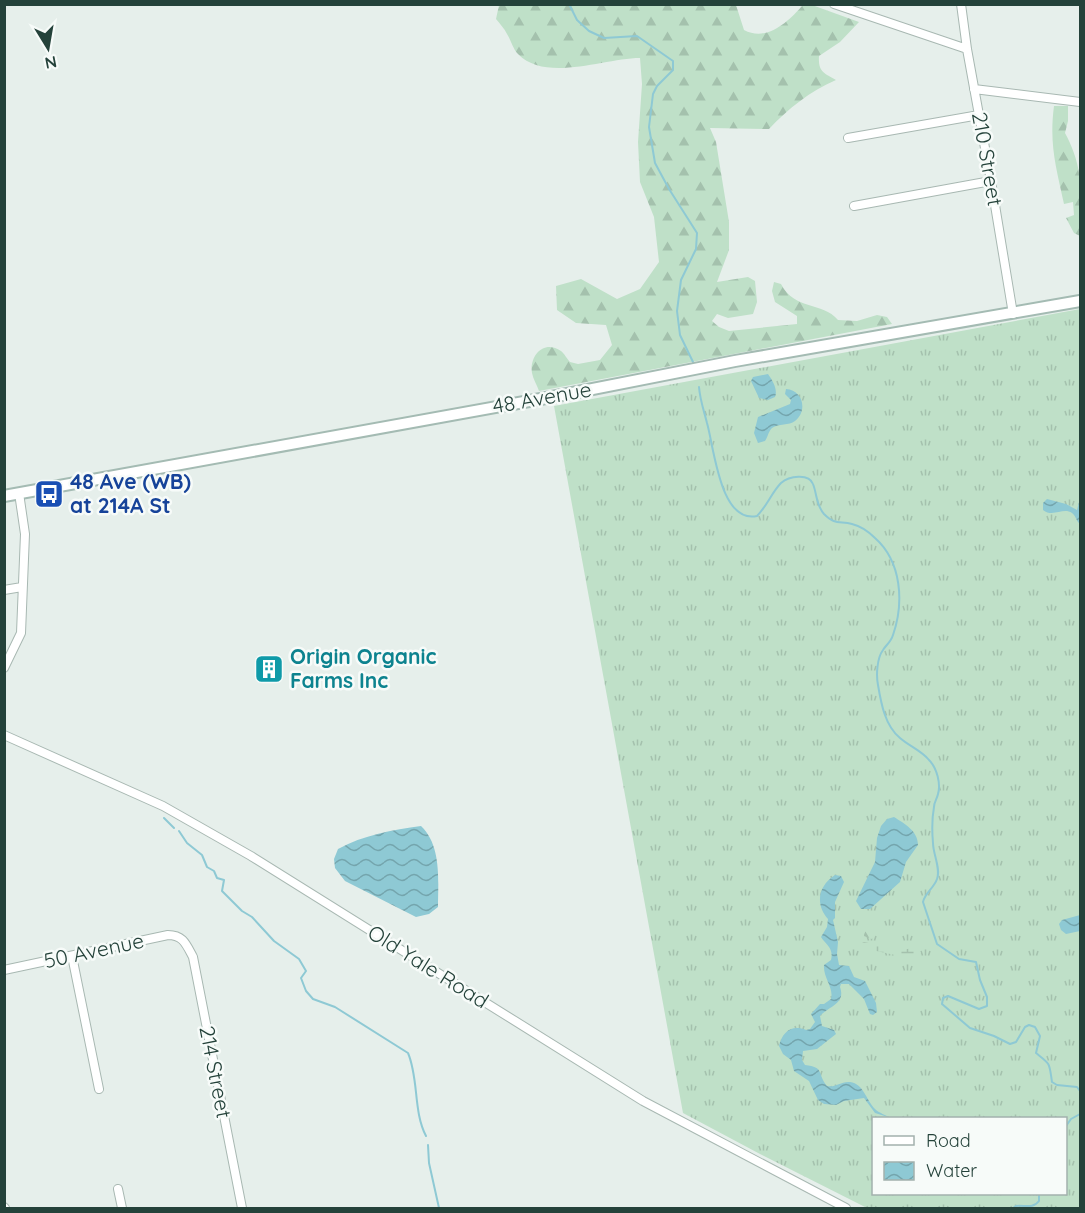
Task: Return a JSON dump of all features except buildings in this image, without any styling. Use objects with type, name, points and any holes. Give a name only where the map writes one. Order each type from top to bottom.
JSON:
[{"type":"main road","name":"48 Avenue","points":[[4,496],[557,396],[735,361],[1080,301]]},
{"type":"street","points":[[834,4],[966,49]]},
{"type":"street","name":"210 Street","points":[[961,4],[966,49],[992,181],[1013,314]]},
{"type":"street","points":[[974,89],[1080,102]]},
{"type":"street","points":[[848,138],[978,115]]},
{"type":"street","points":[[854,206],[992,181]]},
{"type":"street","points":[[4,668],[21,633],[25,534],[19,493]]},
{"type":"street","points":[[4,590],[22,587]]},
{"type":"street","name":"Old Yale Road","points":[[4,735],[173,812],[250,856],[643,1101],[846,1209]]},
{"type":"street","name":"50 Avenue","points":[[4,970],[168,935],[183,938]]},
{"type":"street","name":"214 Street","points":[[183,938],[193,957],[242,1209]]},
{"type":"street","points":[[72,956],[99,1089]]},
{"type":"street","points":[[118,1189],[122,1209]]},
{"type":"green space","points":[[499,5],[736,5],[744,30],[761,34],[784,24],[803,5],[812,5],[859,22],[840,42],[819,56],[821,69],[836,80],[800,101],[769,129],[710,128],[716,142],[729,222],[729,250],[717,282],[748,277],[755,281],[757,302],[753,314],[728,318],[717,314],[712,321],[729,331],[797,324],[797,316],[775,302],[772,291],[774,282],[781,284],[794,298],[832,314],[838,320],[857,321],[877,315],[887,317],[892,324],[539,391],[532,367],[535,355],[539,351],[549,347],[555,348],[562,352],[570,362],[578,364],[600,360],[612,345],[606,325],[576,323],[557,310],[556,286],[581,279],[617,299],[640,289],[659,262],[654,217],[640,182],[638,142],[642,84],[640,58],[560,68],[544,67],[530,62],[516,52],[506,32],[496,19]]},
{"type":"green space","points":[[1054,106],[1068,106],[1065,133],[1079,171],[1080,236],[1074,233],[1066,218],[1074,215],[1073,202],[1064,204],[1056,167],[1052,132]]},
{"type":"green space","points":[[1080,309],[1080,1208],[867,1208],[683,1113],[554,406]]},
{"type":"green space","points":[[864,913],[870,914],[873,918],[871,926],[876,933],[872,939],[864,936],[865,927],[861,926],[860,918]]},
{"type":"green space","points":[[864,942],[902,950],[918,947],[921,953],[904,957],[863,948],[860,944]]},
{"type":"water","points":[[768,374],[776,391],[775,397],[768,400],[759,398],[751,381],[753,377]]},
{"type":"water","points":[[786,389],[792,390],[800,397],[802,407],[799,417],[793,423],[772,428],[765,441],[758,443],[754,433],[758,417],[790,404],[791,400],[785,394]]},
{"type":"water","points":[[1080,498],[1080,524],[1069,511],[1050,513],[1043,510],[1043,503],[1047,499],[1066,504],[1077,510]]},
{"type":"water","points":[[894,817],[913,832],[918,845],[906,862],[900,882],[870,909],[861,909],[856,901],[875,862],[877,838],[881,826],[887,819]]},
{"type":"water","points":[[421,826],[433,843],[438,875],[438,907],[429,914],[416,917],[345,881],[335,868],[334,859],[338,849],[348,844],[378,834]]},
{"type":"water","points":[[835,875],[841,876],[844,882],[835,902],[833,920],[838,942],[839,965],[849,966],[854,977],[865,981],[876,1003],[877,1012],[870,1014],[864,999],[849,984],[841,984],[839,1001],[820,1016],[822,1026],[834,1030],[836,1034],[817,1049],[803,1051],[802,1060],[805,1065],[818,1069],[827,1086],[847,1082],[855,1083],[862,1089],[875,1109],[889,1117],[875,1113],[864,1098],[844,1101],[836,1105],[824,1104],[818,1100],[809,1081],[794,1071],[791,1060],[783,1054],[779,1046],[788,1031],[796,1028],[810,1029],[815,1022],[811,1014],[820,1004],[831,999],[831,990],[824,965],[831,960],[831,952],[821,937],[827,927],[828,919],[820,901],[822,890],[829,879]]},
{"type":"water","points":[[1080,915],[1080,931],[1066,934],[1061,930],[1059,924],[1062,920]]},
{"type":"waterway","points":[[569,4],[577,20],[589,31],[604,38],[637,36],[673,61],[673,70],[657,86],[653,94],[649,127],[655,163],[697,233],[696,249],[681,280],[677,311],[680,335],[693,362]]},
{"type":"waterway","points":[[699,387],[721,482],[735,508],[745,515],[757,516],[781,483],[794,477],[807,478],[813,484],[818,503],[824,514],[834,521],[855,525],[867,531],[884,548],[891,559],[898,584],[899,610],[892,637],[878,662],[877,676],[881,699],[885,714],[895,733],[929,760],[939,781],[932,825],[938,875],[923,902],[937,944],[959,959],[976,962],[987,997],[987,1006],[979,1009],[948,996],[943,998],[942,1004],[970,1028],[1010,1044],[1016,1042],[1025,1027],[1029,1025],[1035,1027],[1040,1036],[1036,1053],[1048,1064],[1052,1082],[1057,1085],[1077,1087],[1080,1091]]},
{"type":"waterway","points":[[164,818],[174,828]]},
{"type":"waterway","points":[[179,831],[187,843],[202,855],[207,867],[214,871],[217,878],[224,880],[222,891],[242,911],[252,917],[274,941],[299,959],[306,971],[301,978],[306,991],[313,999],[335,1007],[408,1053],[414,1073],[419,1116],[426,1136]]},
{"type":"waterway","points":[[1067,1125],[1071,1119],[1080,1114]]},
{"type":"waterway","points":[[428,1145],[429,1163],[439,1208]]},
{"type":"waterway","points":[[1013,1208],[1034,1205],[1039,1201],[1039,1195]]},
{"type":"place","name":"48 Ave (WB) at 214A St","points":[[49,494]]},
{"type":"place","name":"Origin Organic Farms Inc","points":[[269,669]]}]
